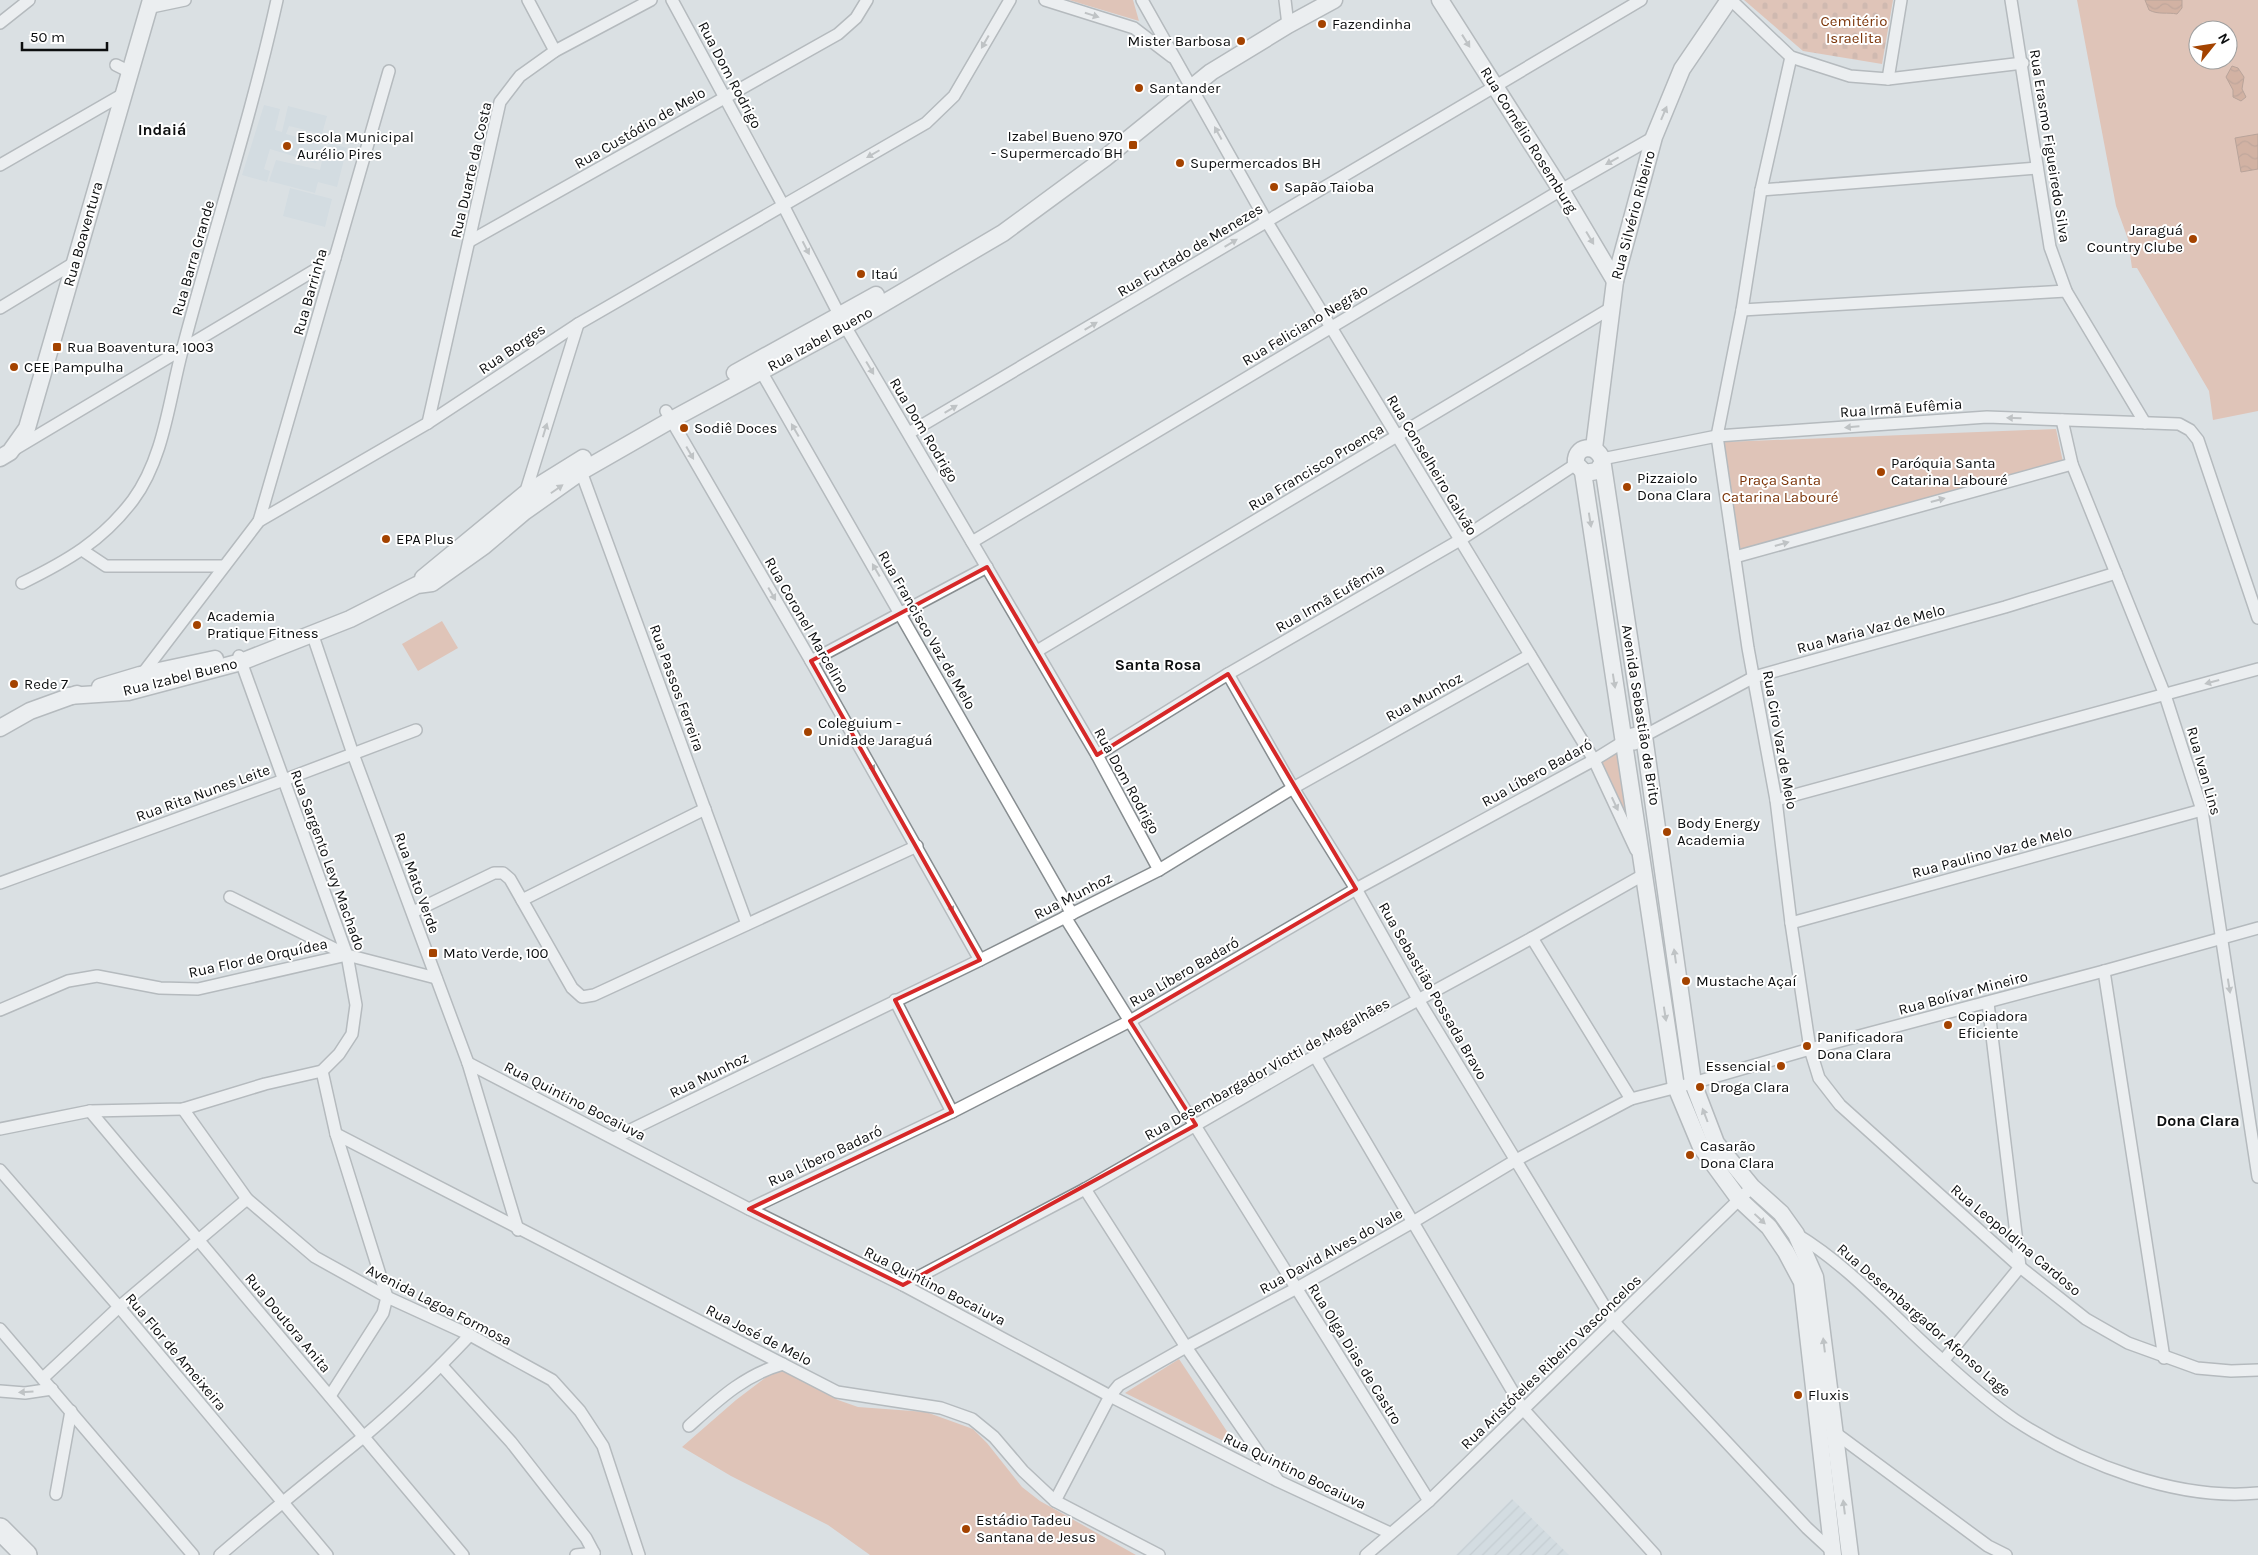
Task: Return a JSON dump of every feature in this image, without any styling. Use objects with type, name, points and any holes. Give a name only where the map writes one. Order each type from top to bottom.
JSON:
[{"type":"highway","points":[[0,1529],[26,1555]]},
{"type":"street","points":[[0,23],[29,0]]},
{"type":"street","points":[[149,4],[185,0]]},
{"type":"street","name":"Rua Barra Grande","points":[[22,583],[82,550],[106,532],[134,499],[156,457],[182,351],[260,74],[277,0]]},
{"type":"street","points":[[528,0],[555,51]]},
{"type":"street","name":"Rua Duarte da Costa","points":[[428,423],[500,102],[520,76],[555,51],[651,0]]},
{"type":"street","name":"Rua Dom Rodrigo","points":[[672,0],[783,205],[843,321],[1097,755],[1159,870]]},
{"type":"street","name":"Rua Custódio de Melo","points":[[470,241],[838,34],[856,18],[867,0]]},
{"type":"street","name":"Rua Borges","points":[[259,521],[428,423],[578,324],[926,123],[954,96],[1010,0]]},
{"type":"street","points":[[1046,0],[1134,28],[1176,61]]},
{"type":"street","points":[[1285,0],[1288,25]]},
{"type":"street","name":"Rua Izabel Bueno","points":[[417,586],[426,575],[532,485],[579,467],[758,366],[1003,232],[1105,158],[1190,83],[1334,0]]},
{"type":"street","name":"Rua Cornélio Rosemburg","points":[[1440,0],[1561,190],[1613,263]]},
{"type":"street","name":"Rua Furtado de Menezes","points":[[909,433],[1641,0]]},
{"type":"street","points":[[1730,0],[1791,57],[1850,76],[1888,79],[2023,63]]},
{"type":"street","name":"Rua Silvério Ribeiro","points":[[1599,457],[1611,308],[1615,281],[1613,263],[1654,137],[1682,69],[1730,0]]},
{"type":"street","points":[[1888,79],[1901,0]]},
{"type":"street","name":"Rua Erasmo Figueiredo Silva","points":[[2012,0],[2050,247],[2066,291],[2145,423]]},
{"type":"street","name":"Rua Boaventura","points":[[5,455],[27,428],[125,93],[123,69],[149,4]]},
{"type":"street","points":[[1134,28],[1141,25],[1148,18],[1145,5]]},
{"type":"street","name":"Rua Conselheiro Galvão","points":[[1145,5],[1266,222],[1594,760],[1642,867]]},
{"type":"street","name":"Rua Ciro Vaz de Melo","points":[[1791,57],[1761,190],[1742,310],[1717,436],[1754,676],[1776,800],[1791,923],[1810,1049]]},
{"type":"street","name":"Rua Barrinha","points":[[259,521],[389,71]]},
{"type":"street","points":[[0,165],[125,93]]},
{"type":"street","name":"Rua Feliciano Negrão","points":[[972,542],[1330,327],[1654,137]]},
{"type":"street","points":[[1761,190],[2037,168]]},
{"type":"street","points":[[5,455],[335,258]]},
{"type":"street","points":[[0,308],[74,263]]},
{"type":"street","points":[[1742,310],[2066,291]]},
{"type":"street","name":"Rua Francisco Proença","points":[[1037,651],[1611,308]]},
{"type":"street","points":[[484,546],[488,537],[520,509],[532,485],[578,324]]},
{"type":"street","name":"Rua Francisco Vaz de Melo","points":[[758,366],[901,612],[1068,915]]},
{"type":"street","name":"Rua Coronel Marcelino","points":[[668,416],[812,661],[980,960]]},
{"type":"street","name":"Rua Irmã Eufêmia","points":[[1599,457],[1717,436],[1987,417],[2179,424],[2190,430],[2198,440],[2258,618]]},
{"type":"street","name":"Rua Ivan Lins","points":[[2062,420],[2072,464],[2165,695],[2202,810],[2258,1177]]},
{"type":"street","points":[[1586,447],[1599,457],[1593,473],[1579,468],[1579,452],[1586,447]]},
{"type":"street","name":"Avenida Sebastião de Brito","points":[[1599,457],[1644,736],[1693,1083],[1716,1143],[1752,1187],[1780,1213],[1796,1234],[1814,1277],[1850,1555]]},
{"type":"street","points":[[1735,557],[1859,521],[2072,464]]},
{"type":"street","name":"Rua Izabel Bueno","points":[[0,728],[30,711],[68,696],[140,675],[261,654],[350,619],[417,586],[432,583],[484,546],[579,467]]},
{"type":"street","name":"Rua Passos Ferreira","points":[[579,467],[747,924]]},
{"type":"street","name":"Rua Irmã Eufêmia","points":[[1097,755],[1228,674],[1460,540],[1579,468]]},
{"type":"street","name":"Avenida Sebastião de Brito","points":[[1579,468],[1624,742],[1676,1087],[1700,1147],[1739,1199],[1769,1227],[1786,1252],[1802,1282],[1834,1554]]},
{"type":"street","points":[[128,692],[259,521]]},
{"type":"street","points":[[82,550],[106,566],[224,566]]},
{"type":"street","points":[[812,661],[987,567]]},
{"type":"street","name":"Rua Maria Vaz de Melo","points":[[1624,742],[1628,735],[1640,732],[1644,736],[1754,676],[2005,607],[2116,573]]},
{"type":"street","name":"Rua Mato Verde","points":[[312,633],[353,754],[468,1062],[518,1230]]},
{"type":"street","name":"Rua Munhoz","points":[[614,1138],[980,960],[1159,870],[1294,788],[1530,655]]},
{"type":"street","name":"Rua Izabel Bueno","points":[[68,696],[128,692],[240,658]]},
{"type":"street","name":"Rua Sargento Levy Machado","points":[[240,658],[347,955],[356,1004],[352,1034],[339,1054],[322,1071]]},
{"type":"street","points":[[1776,800],[2258,669]]},
{"type":"street","name":"Rua Sebastião Possada Bravo","points":[[1228,674],[1294,788],[1356,888],[1419,1000],[1614,1322],[1807,1528],[1834,1554]]},
{"type":"street","name":"Rua Rita Nunes Leite","points":[[0,883],[416,730]]},
{"type":"street","name":"Rua Líbero Badaró","points":[[749,1209],[952,1112],[1130,1021],[1356,888],[1624,742]]},
{"type":"street","points":[[522,900],[705,809]]},
{"type":"street","name":"Rua Paulino Vaz de Melo","points":[[1791,923],[2202,810]]},
{"type":"street","points":[[413,912],[494,873],[504,873],[510,879],[572,988],[582,997],[594,995],[917,846]]},
{"type":"street","name":"Rua Desembargador Viotti de Magalhães","points":[[903,1286],[1085,1189],[1315,1056],[1532,938],[1642,867]]},
{"type":"street","points":[[230,897],[347,955]]},
{"type":"street","name":"Rua Olga Dias de Castro","points":[[1068,915],[1130,1021],[1429,1501]]},
{"type":"street","name":"Rua Bolívar Mineiro","points":[[1676,1087],[2258,928]]},
{"type":"street","points":[[1532,938],[1631,1098]]},
{"type":"street","name":"Rua Flor de Orquídea","points":[[0,1010],[68,981],[97,976],[160,988],[198,989],[347,955],[436,978]]},
{"type":"street","points":[[2104,971],[2164,1358]]},
{"type":"street","points":[[895,1000],[952,1112]]},
{"type":"street","points":[[1943,1362],[2020,1267],[1988,1003]]},
{"type":"street","name":"Rua Leopoldina Cardoso","points":[[1810,1049],[1819,1078],[1840,1105],[2020,1267],[2086,1319],[2128,1343],[2164,1358],[2197,1368],[2231,1371],[2258,1370]]},
{"type":"street","points":[[1315,1056],[1523,1409],[1655,1555]]},
{"type":"street","name":"Rua Quintino Bocaiuva","points":[[468,1062],[749,1209],[903,1286],[1110,1396],[1278,1481],[1390,1533]]},
{"type":"street","points":[[0,1129],[90,1111],[183,1109],[266,1084],[322,1071],[336,1134],[387,1297],[383,1313],[330,1396]]},
{"type":"street","name":"Rua David Alves do Vale","points":[[1055,1501],[1110,1396],[1119,1385],[1297,1288],[1413,1222],[1516,1160],[1607,1113],[1631,1098],[1676,1087]]},
{"type":"street","name":"Avenida Lagoa Formosa","points":[[183,1109],[247,1199],[315,1257],[387,1297],[470,1335],[552,1380],[580,1411],[603,1446],[638,1555]]},
{"type":"street","name":"Rua Doutora Anita","points":[[90,1111],[463,1555]]},
{"type":"street","name":"Rua José de Melo","points":[[336,1134],[518,1230],[837,1392],[942,1408],[972,1419],[994,1437],[1023,1471],[1055,1501],[1160,1555]]},
{"type":"street","name":"Rua Flor de Ameixeira","points":[[0,1170],[119,1307],[327,1555]]},
{"type":"street","name":"Rua Aristóteles Ribeiro Vasconcelos","points":[[1366,1555],[1429,1501],[1752,1187]]},
{"type":"street","points":[[1085,1189],[1186,1347],[1278,1481]]},
{"type":"street","points":[[42,1378],[119,1307],[247,1199]]},
{"type":"street","name":"Rua Desembargador Afonso Lage","points":[[1796,1234],[1821,1250],[1943,1362],[2015,1420],[2068,1450],[2148,1482],[2200,1493],[2258,1493]]},
{"type":"street","points":[[0,1328],[193,1555]]},
{"type":"street","points":[[220,1555],[282,1501],[363,1437],[441,1365],[470,1335]]},
{"type":"street","points":[[689,1426],[722,1395],[762,1370],[783,1364]]},
{"type":"street","points":[[441,1365],[511,1442],[586,1538],[595,1554],[576,1555]]},
{"type":"street","points":[[0,1392],[25,1393],[52,1389]]},
{"type":"street","points":[[56,1494],[71,1411]]},
{"type":"street","points":[[1834,1432],[1988,1546],[2006,1555]]},
{"type":"highlighted area","points":[[987,567],[1097,755],[1228,674],[1356,889],[1130,1021],[1196,1125],[903,1285],[749,1209],[952,1112],[895,1000],[980,960],[811,661]]},
{"type":"shaded area","name":"Escola Municipal Aurélio Pires","points":[[264,105],[280,109],[275,130],[282,132],[288,106],[327,116],[322,134],[289,126],[286,134],[320,143],[319,145],[328,147],[329,143],[347,148],[337,187],[318,182],[315,193],[269,181],[276,160],[320,170],[323,156],[319,154],[316,163],[270,149],[264,169],[270,171],[267,182],[242,175]]},
{"type":"shaded area","name":"Escola Municipal Aurélio Pires","points":[[290,188],[332,199],[325,227],[283,216]]},
{"type":"shaded area","points":[[1512,1499],[1569,1555],[1456,1555]]},
{"type":"green space","points":[[1069,0],[1133,0],[1139,21]]},
{"type":"green space","name":"Cemitério Israelita","points":[[1744,0],[1893,0],[1882,64],[1803,51]]},
{"type":"green space","name":"Jaraguá Country Clube","points":[[2077,0],[2258,0],[2258,411],[2213,420],[2209,391],[2137,268],[2132,268],[2128,239],[2116,206]]},
{"type":"green space","name":"Praça Santa Catarina Labouré","points":[[2056,429],[2063,462],[1740,551],[1724,442]]},
{"type":"green space","points":[[442,621],[458,648],[418,671],[402,644]]},
{"type":"green space","points":[[1621,747],[1633,840],[1594,765]]},
{"type":"green space","points":[[1179,1359],[1238,1448],[1125,1393]]},
{"type":"green space","points":[[778,1368],[838,1400],[858,1407],[926,1412],[973,1429],[987,1443],[1022,1487],[1040,1501],[1136,1555],[870,1555],[828,1525],[731,1476],[682,1447],[736,1400]]},
{"type":"water","points":[[2145,0],[2182,0],[2182,8],[2177,14],[2156,12],[2149,10]]},
{"type":"water","points":[[2238,68],[2244,77],[2242,89],[2246,97],[2241,101],[2233,97],[2233,90],[2226,77],[2230,70],[2238,70]]},
{"type":"water","points":[[2258,134],[2258,169],[2241,172],[2235,138]]},
{"type":"place","name":"Fazendinha","points":[[1322,24]]},
{"type":"place","name":"Mister Barbosa","points":[[1241,41]]},
{"type":"place","name":"Santander","points":[[1139,88]]},
{"type":"place","name":"Izabel Bueno 970 - Supermercado BH","points":[[1133,145]]},
{"type":"place","name":"Escola Municipal Aurélio Pires","points":[[287,146]]},
{"type":"place","name":"Supermercados BH","points":[[1180,163]]},
{"type":"place","name":"Sapão Taioba","points":[[1274,187]]},
{"type":"place","name":"Jaraguá Country Clube","points":[[2193,239]]},
{"type":"place","name":"Itaú","points":[[861,274]]},
{"type":"place","name":"Rua Boaventura, 1003","points":[[57,347]]},
{"type":"place","name":"CEE Pampulha","points":[[14,367]]},
{"type":"place","name":"Sodiê Doces","points":[[684,428]]},
{"type":"place","name":"Paróquia Santa Catarina Labouré","points":[[1881,472]]},
{"type":"place","name":"Pizzaiolo Dona Clara","points":[[1627,487]]},
{"type":"place","name":"EPA Plus","points":[[386,539]]},
{"type":"place","name":"Academia Pratique Fitness","points":[[197,625]]},
{"type":"place","name":"Rede 7","points":[[14,684]]},
{"type":"place","name":"Coleguium - Unidade Jaraguá","points":[[808,732]]},
{"type":"place","name":"Body Energy Academia","points":[[1667,832]]},
{"type":"place","name":"Mato Verde, 100","points":[[433,953]]},
{"type":"place","name":"Mustache Açaí","points":[[1686,981]]},
{"type":"place","name":"Copiadora Eficiente","points":[[1948,1025]]},
{"type":"place","name":"Panificadora Dona Clara","points":[[1807,1046]]},
{"type":"place","name":"Essencial","points":[[1781,1066]]},
{"type":"place","name":"Droga Clara","points":[[1700,1087]]},
{"type":"place","name":"Casarão Dona Clara","points":[[1690,1155]]},
{"type":"place","name":"Fluxis","points":[[1798,1395]]},
{"type":"place","name":"Estádio Tadeu Santana de Jesus","points":[[966,1529]]},
{"type":"district","name":"Indaiá","points":[[162,129]]},
{"type":"district","name":"Santa Rosa","points":[[1158,664]]},
{"type":"district","name":"Dona Clara","points":[[2198,1120]]}]
